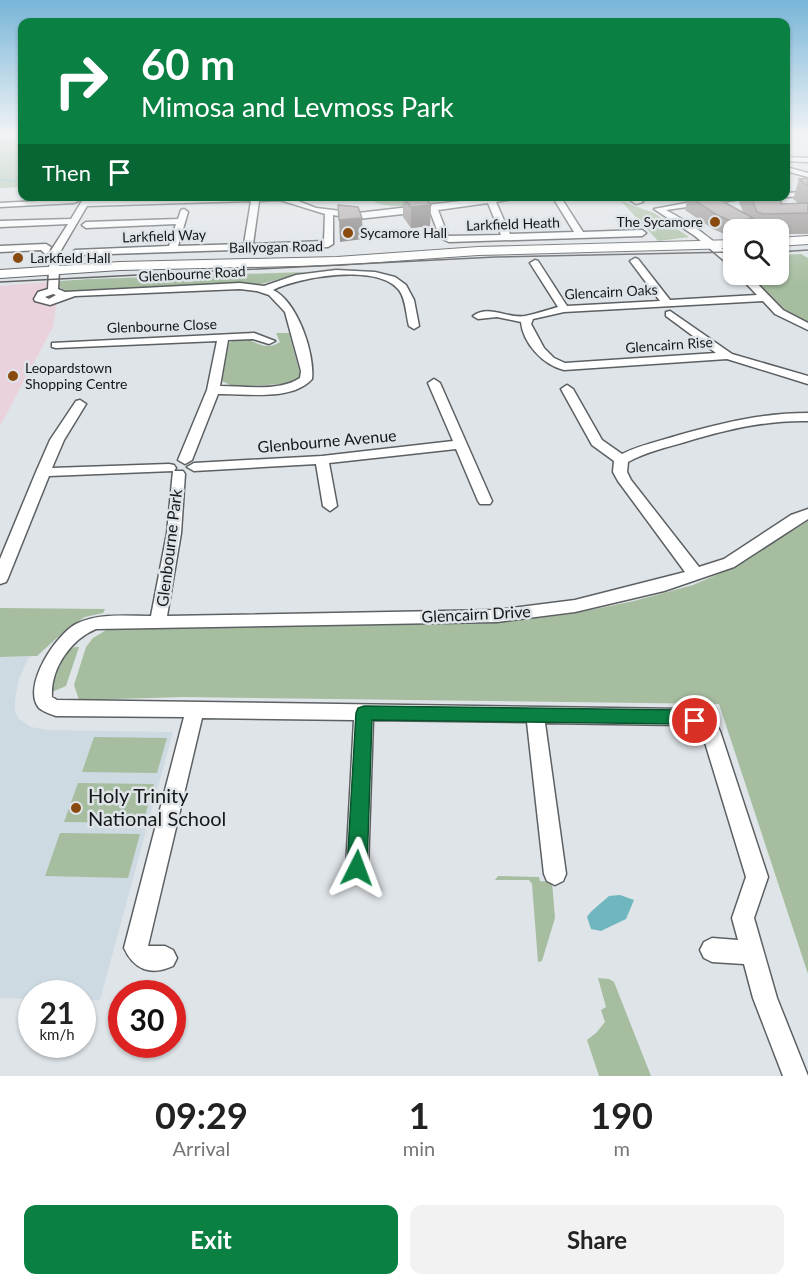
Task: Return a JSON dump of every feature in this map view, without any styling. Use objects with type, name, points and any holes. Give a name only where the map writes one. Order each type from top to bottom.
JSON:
[{"type":"street","points":[[790,195],[804,194]]},
{"type":"street","points":[[0,205],[74,201]]},
{"type":"street","points":[[74,221],[85,201]]},
{"type":"street","points":[[172,250],[187,201]]},
{"type":"street","points":[[248,247],[255,201]]},
{"type":"street","name":"Larkfield Heath","points":[[293,201],[329,213],[370,215],[491,201]]},
{"type":"street","points":[[491,201],[507,238]]},
{"type":"street","name":"Larkfield Heath","points":[[559,201],[579,235]]},
{"type":"street","points":[[704,201],[654,208],[680,220],[713,244],[723,254]]},
{"type":"street","name":"Larkfield Heath","points":[[433,208],[445,239],[642,233]]},
{"type":"street","name":"Larkfield Way","points":[[78,252],[328,244],[327,217],[329,213]]},
{"type":"street","points":[[0,224],[74,221]]},
{"type":"street","points":[[56,267],[64,259],[78,226],[74,221]]},
{"type":"street","points":[[86,225],[181,221]]},
{"type":"street","points":[[789,241],[808,240]]},
{"type":"street","name":"Ballyogan Road","points":[[0,274],[56,267],[723,244]]},
{"type":"street","points":[[0,249],[46,248],[45,250]]},
{"type":"street","points":[[635,261],[668,308],[706,343],[728,356]]},
{"type":"street","points":[[535,263],[564,309]]},
{"type":"street","name":"Glenbourne Road","points":[[56,267],[58,294],[240,286],[268,288],[282,299],[290,310],[307,371],[306,380],[290,388],[213,390]]},
{"type":"street","points":[[268,288],[276,282],[299,276],[355,272],[374,274],[401,285],[406,294],[414,326]]},
{"type":"street","points":[[753,285],[784,316],[808,327]]},
{"type":"street","name":"Glencairn Oaks","points":[[527,320],[539,313],[564,309],[668,308],[765,298]]},
{"type":"street","points":[[478,316],[497,315],[527,320]]},
{"type":"street","name":"Glencairn Rise","points":[[527,320],[527,327],[542,354],[552,363],[564,367],[728,356],[808,380]]},
{"type":"street","name":"Glenbourne Close","points":[[56,345],[254,336],[269,340]]},
{"type":"street","points":[[43,472],[174,471],[186,473],[213,390],[223,339]]},
{"type":"street","points":[[434,382],[485,501]]},
{"type":"street","points":[[567,389],[597,442],[621,460]]},
{"type":"street","points":[[0,578],[57,440],[80,404]]},
{"type":"street","points":[[621,460],[638,450],[719,426],[782,416],[808,417]]},
{"type":"street","name":"Glenbourne Avenue","points":[[189,463],[322,460],[462,444]]},
{"type":"street","points":[[322,460],[330,506]]},
{"type":"street","points":[[621,460],[620,472],[625,481],[696,575]]},
{"type":"street","name":"Glenbourne Park","points":[[159,622],[174,533],[174,471]]},
{"type":"street","name":"Glencairn Drive","points":[[195,709],[56,708],[44,700],[43,686],[62,646],[78,630],[102,622],[497,616],[575,606],[696,575],[729,563],[796,518],[808,514]]},
{"type":"street","points":[[165,958],[146,958],[139,954],[136,948],[195,709],[680,717],[695,721],[711,731],[757,877],[756,887],[744,907],[743,918],[779,1038],[796,1076]]},
{"type":"street","points":[[357,868],[364,713]]},
{"type":"street","points":[[535,715],[555,874]]},
{"type":"street","points":[[712,950],[752,953]]},
{"type":"shaded area","name":"Leopardstown Shopping Centre","points":[[60,281],[53,327],[0,426],[0,286]]},
{"type":"shaded area","name":"Holy Trinity National School","points":[[0,657],[29,657],[18,681],[15,712],[19,719],[31,727],[47,730],[173,732],[100,1000],[96,1000],[96,980],[18,980],[18,999],[0,998]]},
{"type":"green space","points":[[0,184],[18,184],[18,187],[0,188]]},
{"type":"green space","points":[[373,201],[441,201],[401,206]]},
{"type":"green space","points":[[621,201],[654,213],[689,237],[658,241]]},
{"type":"green space","points":[[801,254],[808,258],[808,324],[782,311],[757,285],[789,285],[789,255]]},
{"type":"green space","points":[[305,272],[261,284],[69,292],[59,287],[60,281],[90,279]]},
{"type":"green space","points":[[276,333],[289,333],[301,378],[295,383],[234,387],[222,381],[229,343],[243,338],[260,345],[272,345],[280,342]]},
{"type":"green space","points":[[808,521],[808,974],[719,704],[184,697],[79,700],[74,685],[86,647],[93,638],[108,629],[492,623],[571,614],[634,601],[693,585],[732,568]]},
{"type":"green space","points":[[0,608],[105,609],[103,613],[85,617],[70,626],[37,656],[0,657]]},
{"type":"green space","points":[[79,647],[66,686],[52,692],[53,681],[67,650]]},
{"type":"green space","points":[[94,737],[167,738],[157,773],[82,772]]},
{"type":"green space","points":[[78,783],[154,784],[143,823],[64,822]]},
{"type":"green space","points":[[60,833],[140,834],[128,878],[45,876]]},
{"type":"green space","points":[[498,876],[539,877],[540,881],[552,882],[555,918],[542,961],[538,962],[532,884],[529,880],[495,880]]},
{"type":"green space","points":[[598,978],[614,982],[651,1076],[599,1076],[587,1040],[605,1022],[601,1010],[606,1007]]},
{"type":"water","points":[[620,895],[634,900],[626,919],[601,931],[591,929],[587,917],[589,914],[609,896]]},
{"type":"building","points":[[406,201],[428,201],[431,205],[411,207]]},
{"type":"building","points":[[696,201],[722,201],[753,218],[726,219]]},
{"type":"building","points":[[753,201],[781,201],[781,204],[808,203],[808,213],[763,214],[757,212]]},
{"type":"building","points":[[338,205],[358,207],[362,218],[339,220]]},
{"type":"tram line","points":[[789,251],[808,250]]},
{"type":"tram line","points":[[0,282],[495,257],[723,252]]},
{"type":"place","name":"The Sycamore","points":[[715,222]]},
{"type":"place","name":"Sycamore Hall","points":[[348,233]]},
{"type":"place","name":"Larkfield Hall","points":[[18,258]]},
{"type":"place","name":"Leopardstown Shopping Centre","points":[[13,376]]},
{"type":"place","name":"Holy Trinity National School","points":[[76,808]]},
{"type":"route","points":[[357,868],[364,713],[680,717],[695,721]]}]
